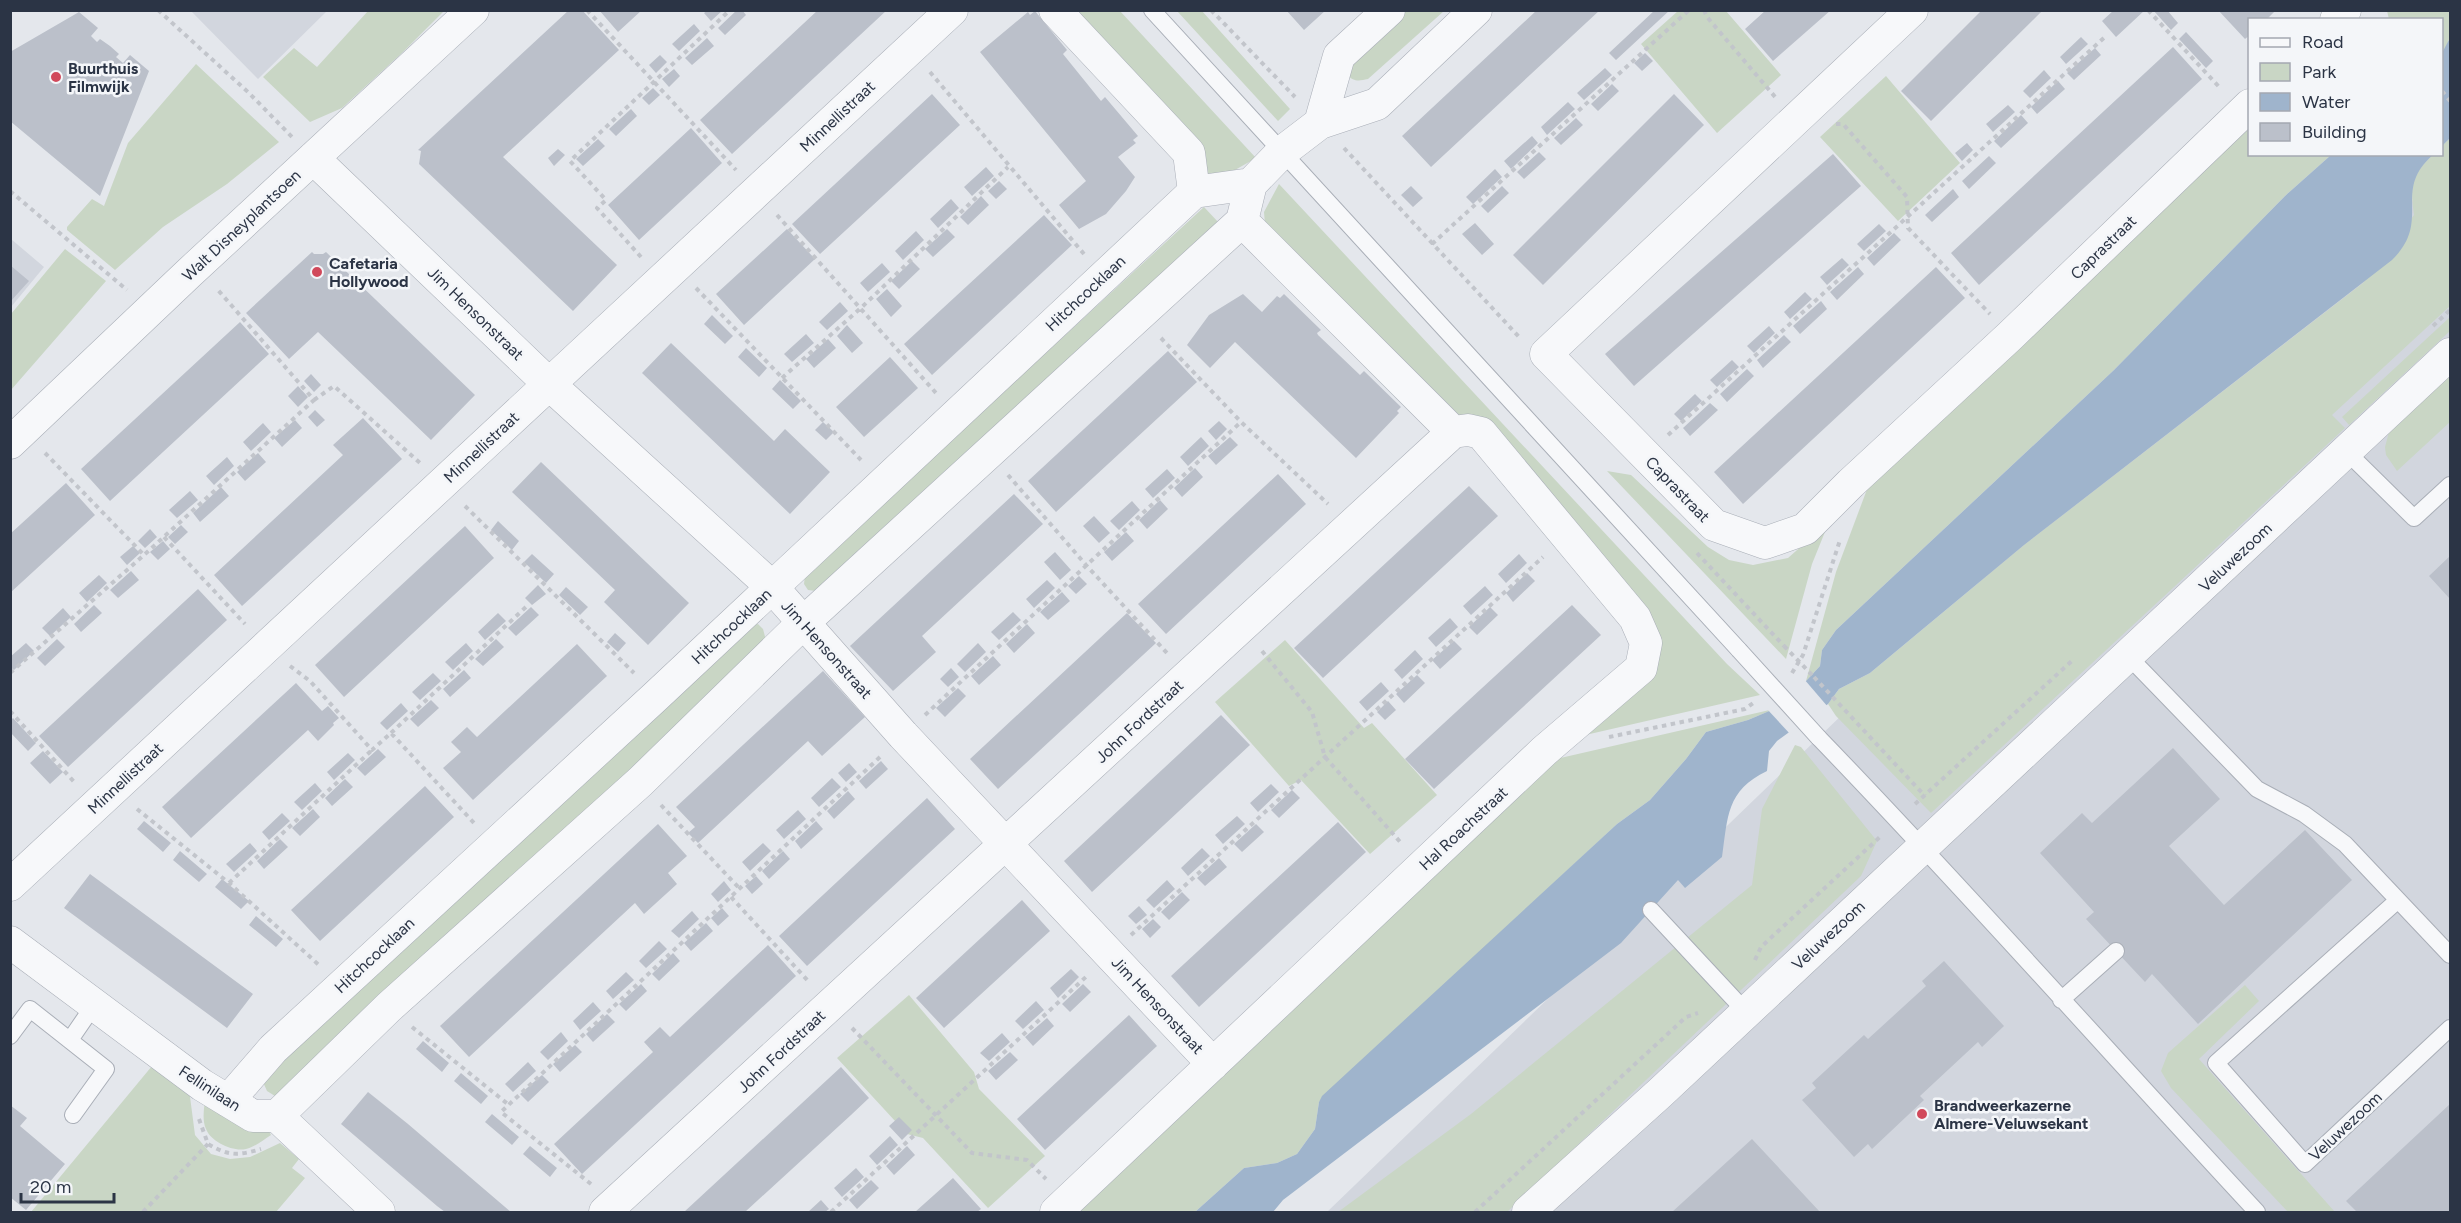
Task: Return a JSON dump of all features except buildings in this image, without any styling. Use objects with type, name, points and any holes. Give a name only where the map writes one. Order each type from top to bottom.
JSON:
[{"type":"street","name":"Walt Disneyplantsoen","points":[[17,437],[473,10]]},
{"type":"street","name":"Minnellistraat","points":[[10,885],[952,10]]},
{"type":"street","points":[[1054,10],[1189,153],[1194,192],[1251,184]]},
{"type":"street","points":[[1320,123],[1339,56],[1389,10]]},
{"type":"street","points":[[379,1212],[277,1116],[388,1007],[640,782],[804,622],[1242,221],[1251,184],[1282,152],[1320,123],[1377,104],[1476,10]]},
{"type":"street","points":[[1546,354],[1912,10]]},
{"type":"street","name":"Caprastraat","points":[[1546,354],[1714,525],[1766,543],[1805,528],[2010,336],[2246,109]]},
{"type":"street","name":"Jim Hensonstraat","points":[[313,158],[549,384],[772,587],[903,735],[1214,1064]]},
{"type":"street","name":"Hitchcocklaan","points":[[228,1101],[273,1049],[1194,192]]},
{"type":"street","points":[[1242,221],[1453,432]]},
{"type":"street","name":"Veluwezoom","points":[[1528,1212],[1737,1003],[1923,845],[2347,458],[2451,354]]},
{"type":"street","name":"Hal Roachstraat","points":[[1062,1207],[1544,751],[1641,668],[1647,643],[1635,618],[1481,433],[1468,430],[1453,432]]},
{"type":"street","name":"John Fordstraat","points":[[605,1212],[1453,432]]},
{"type":"street","name":"Fellinilaan","points":[[10,942],[202,1085],[253,1116],[277,1116]]},
{"type":"lane","points":[[1152,10],[1818,737],[1923,845],[2061,1000],[2257,1212]]},
{"type":"lane","points":[[2347,458],[2414,518],[2451,485]]},
{"type":"lane","points":[[2128,656],[2257,789],[2304,814],[2345,844],[2451,955]]},
{"type":"lane","name":"Veluwezoom","points":[[2398,900],[2216,1064],[2305,1164],[2451,1028]]},
{"type":"lane","points":[[1651,910],[1737,1003]]},
{"type":"lane","points":[[2061,1000],[2116,951]]},
{"type":"lane","points":[[70,1040],[94,1005]]},
{"type":"lane","points":[[10,1036],[30,1010],[106,1069],[73,1115]]},
{"type":"path","points":[[158,10],[249,93],[313,158]]},
{"type":"path","points":[[587,10],[862,307],[955,416]]},
{"type":"path","points":[[730,10],[570,161],[606,200],[597,208],[782,378],[883,482]]},
{"type":"path","points":[[1210,10],[1320,123],[1527,345],[1546,354]]},
{"type":"path","points":[[1432,244],[1689,10]]},
{"type":"path","points":[[1704,10],[1707,17],[1794,120],[1843,124],[1907,197],[1908,228],[2010,336]]},
{"type":"path","points":[[2148,10],[2246,109]]},
{"type":"path","points":[[1645,455],[2106,36]]},
{"type":"path","points":[[911,48],[1008,167],[1103,276]]},
{"type":"path","points":[[782,378],[862,307],[1008,167]]},
{"type":"path","points":[[10,191],[150,310]]},
{"type":"path","points":[[197,266],[314,400]]},
{"type":"path","points":[[2425,334],[2451,310]]},
{"type":"path","points":[[1139,315],[1241,422]]},
{"type":"path","points":[[10,673],[314,400],[334,386],[442,483],[634,673]]},
{"type":"path","points":[[17,437],[144,555]]},
{"type":"path","points":[[990,454],[1086,565],[1188,676]]},
{"type":"path","points":[[831,1212],[1567,535]]},
{"type":"path","points":[[164,537],[267,647],[310,681],[372,750]]},
{"type":"path","points":[[230,883],[527,606]]},
{"type":"path","points":[[1241,627],[1312,712],[1325,757],[1422,867]]},
{"type":"path","points":[[1784,646],[1925,796]]},
{"type":"path","points":[[1475,1212],[1686,1017],[1712,1007],[1737,1003],[1761,947],[2082,652]]},
{"type":"path","points":[[10,711],[104,797],[230,883],[321,967]]},
{"type":"path","points":[[391,733],[474,823]]},
{"type":"path","points":[[640,782],[739,888]]},
{"type":"path","points":[[731,897],[972,1153],[1027,1160],[1062,1207]]},
{"type":"path","points":[[388,1007],[509,1105]]},
{"type":"path","points":[[143,1212],[208,1144]]},
{"type":"shaded area","points":[[191,11],[327,11],[258,79]]},
{"type":"shaded area","points":[[2450,127],[2450,1212],[1327,1212],[2421,156],[2443,156],[2443,134]]},
{"type":"shaded area","points":[[11,239],[44,267],[11,307]]},
{"type":"green space","points":[[368,11],[444,11],[342,108],[310,122],[263,77],[294,48],[317,67]]},
{"type":"green space","points":[[1077,11],[1120,11],[1256,158],[1228,174],[1208,178],[1204,148]]},
{"type":"green space","points":[[1177,11],[1202,11],[1290,109],[1278,121]]},
{"type":"green space","points":[[1405,11],[1444,11],[1368,79],[1357,80],[1347,75],[1348,63]]},
{"type":"green space","points":[[1678,11],[1726,11],[1781,75],[1717,133],[1641,44]]},
{"type":"green space","points":[[2387,11],[2450,11],[2450,33],[2446,48],[2443,52],[2443,18],[2389,18]]},
{"type":"green space","points":[[196,64],[279,142],[227,184],[163,227],[115,270],[67,230],[67,227],[92,199],[104,206],[128,143]]},
{"type":"green space","points":[[1886,76],[1960,163],[1898,221],[1820,137]]},
{"type":"green space","points":[[2248,125],[2248,156],[2330,156],[2285,196],[2114,370],[1836,630],[1822,650],[1820,666],[1806,681],[1836,572],[1869,484]]},
{"type":"green space","points":[[2450,138],[2450,306],[2332,415],[2345,428],[1931,813],[1836,716],[1828,704],[1839,689],[1870,673],[2024,545],[2363,283],[2414,215],[2412,189],[2416,175],[2432,156],[2443,156],[2443,145]]},
{"type":"green space","points":[[1279,184],[1727,664],[1760,695],[1581,736],[1658,652],[1464,423],[1265,225],[1264,212]]},
{"type":"green space","points":[[1204,207],[1219,223],[816,591],[808,590],[804,584],[805,575]]},
{"type":"green space","points":[[65,249],[106,281],[11,390],[11,314]]},
{"type":"green space","points":[[2450,317],[2450,331],[2349,425],[2342,417]]},
{"type":"green space","points":[[2450,373],[2450,422],[2397,471],[2386,455],[2385,447],[2389,432]]},
{"type":"green space","points":[[1607,471],[1631,475],[1708,547],[1729,560],[1753,565],[1788,558],[1829,522],[1812,564],[1786,659]]},
{"type":"green space","points":[[758,624],[763,629],[767,644],[275,1096],[267,1091],[263,1082],[265,1075],[750,626]]},
{"type":"green space","points":[[1285,640],[1364,728],[1372,723],[1437,795],[1370,854],[1301,780],[1289,786],[1215,702]]},
{"type":"green space","points":[[1774,709],[1748,720],[1706,732],[1650,800],[1617,824],[1319,1102],[1315,1129],[1297,1154],[1277,1163],[1244,1168],[1195,1212],[1074,1212],[1556,759]]},
{"type":"green space","points":[[1795,745],[1801,747],[1877,841],[1861,876],[1507,1212],[1338,1212],[1471,1114],[1752,885],[1762,809]]},
{"type":"green space","points":[[2245,985],[2259,1001],[2199,1059],[2335,1212],[2288,1212],[2171,1088],[2161,1071],[2168,1053]]},
{"type":"green space","points":[[909,995],[974,1072],[979,1089],[1045,1156],[988,1208],[923,1138],[907,1134],[837,1058]]},
{"type":"green space","points":[[152,1066],[189,1089],[195,1135],[211,1154],[230,1159],[250,1157],[280,1143],[299,1159],[292,1168],[305,1178],[276,1212],[31,1212]]},
{"type":"green space","points":[[205,1100],[246,1130],[269,1131],[271,1135],[256,1145],[241,1150],[217,1142],[205,1126]]},
{"type":"water","points":[[2450,38],[2450,138],[2443,145],[2443,51]]},
{"type":"water","points":[[2330,156],[2432,156],[2421,168],[2415,181],[2412,193],[2410,232],[2404,245],[2392,260],[2024,545],[1870,673],[1839,689],[1828,704],[1777,741],[1769,751],[1767,771],[1744,787],[1731,806],[1722,857],[1685,888],[1678,880],[1621,943],[1283,1200],[1273,1212],[1195,1212],[1244,1168],[1277,1163],[1297,1154],[1315,1129],[1322,1096],[1617,824],[1650,800],[1706,732],[1748,720],[1774,709],[1806,681],[1820,666],[1822,650],[1836,630],[2114,370],[2285,196]]},
{"type":"pier","points":[[1804,679],[1828,707],[1791,735],[1767,709]]},
{"type":"place","name":"Buurthuis Filmwijk","points":[[56,77]]},
{"type":"place","name":"Cafetaria Hollywood","points":[[317,272]]},
{"type":"place","name":"Brandweerkazerne Almere-Veluwsekant","points":[[1922,1114]]}]
